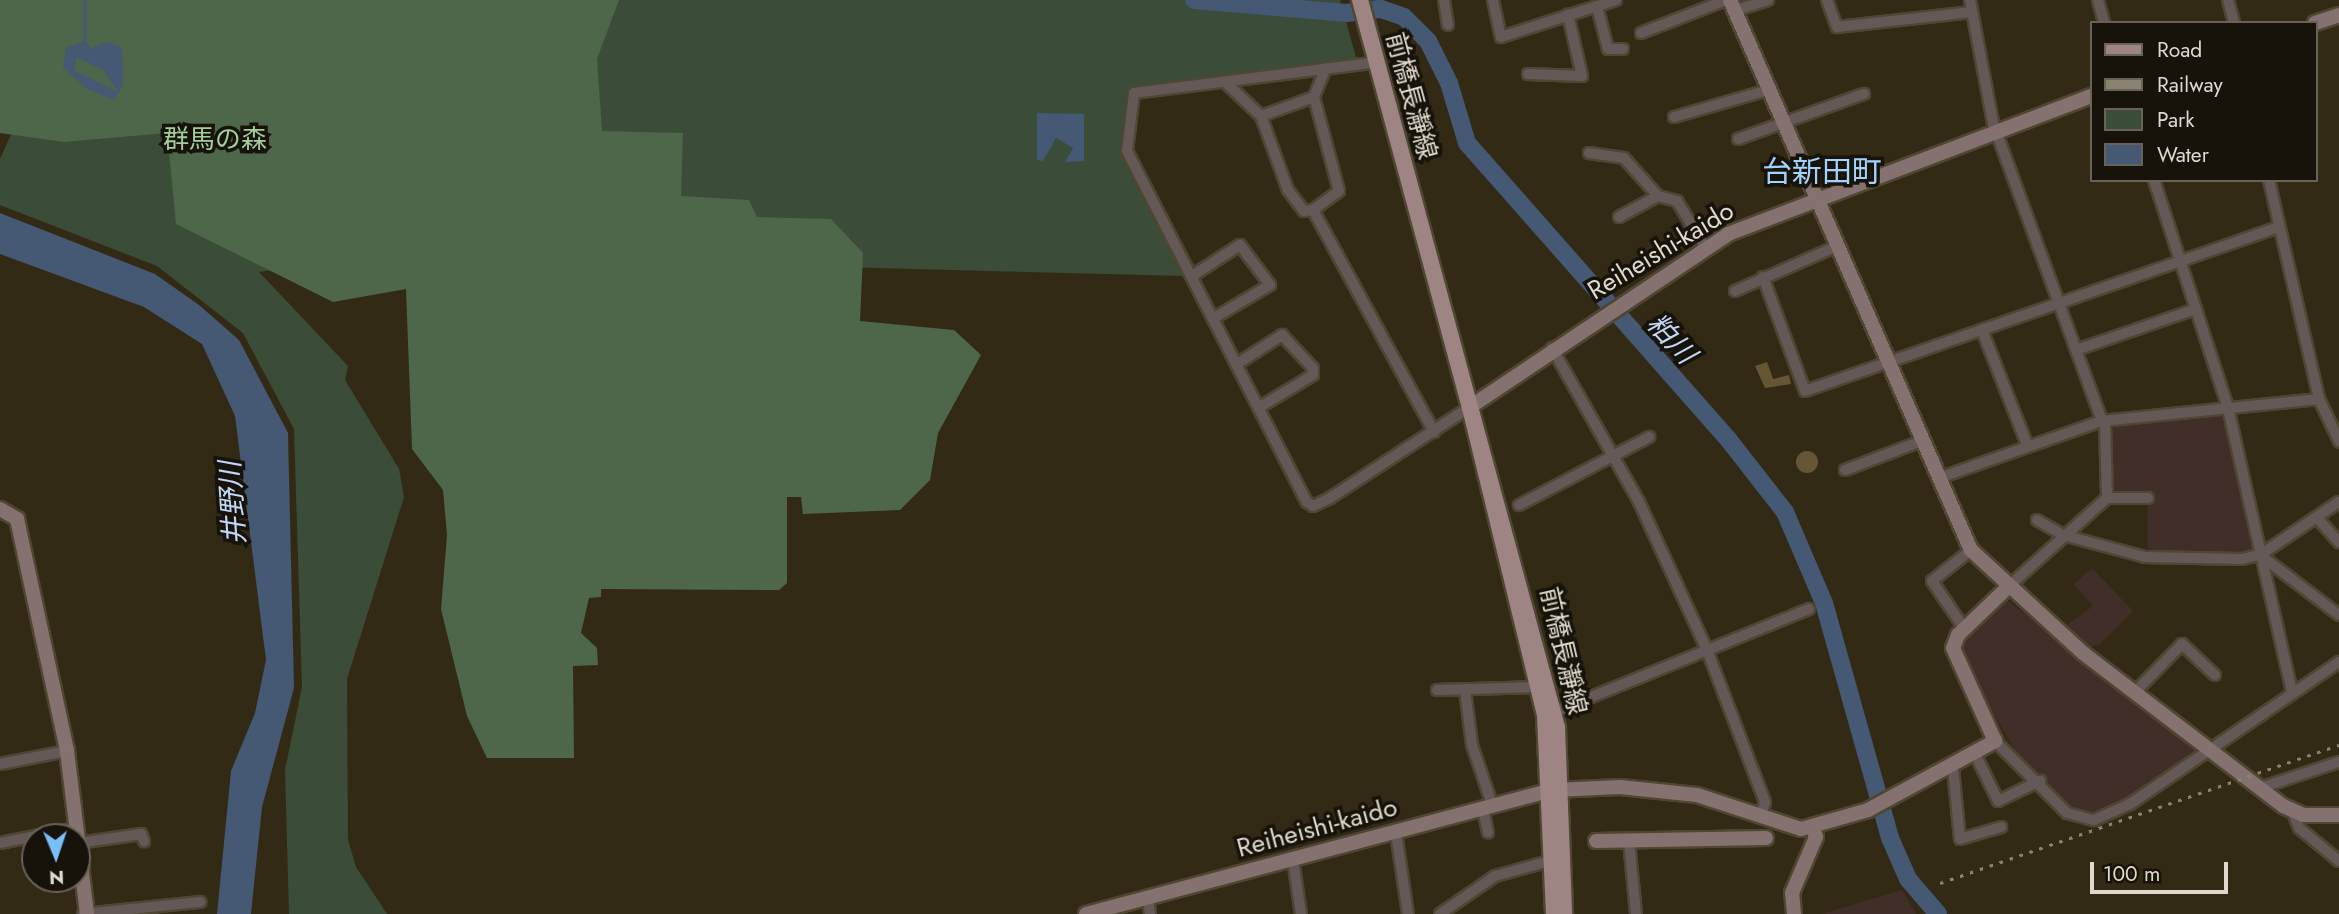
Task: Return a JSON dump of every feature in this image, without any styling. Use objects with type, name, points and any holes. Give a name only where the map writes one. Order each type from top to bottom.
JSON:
[{"type":"main road","name":"前橋長瀞線","points":[[1360,0],[1553,712],[1564,914]]},
{"type":"main road","name":"前橋長瀞線","points":[[1470,407],[1539,687],[1556,790],[1554,914]]},
{"type":"street","points":[[1444,0],[1448,25]]},
{"type":"street","points":[[1493,0],[1501,37],[1593,4],[1616,0]]},
{"type":"street","points":[[1641,33],[1730,4],[1768,0]]},
{"type":"street","points":[[1827,0],[1837,27],[1971,6],[1996,132],[2104,421],[2107,498]]},
{"type":"street","points":[[2098,0],[2103,21]]},
{"type":"street","points":[[2228,0],[2233,21]]},
{"type":"street","points":[[1593,4],[1608,50],[1623,49]]},
{"type":"street","points":[[1730,4],[1971,550],[2008,587],[2293,813],[2299,828],[2339,862]]},
{"type":"street","points":[[1528,74],[1582,76],[1568,15]]},
{"type":"street","points":[[2318,22],[2339,15]]},
{"type":"street","points":[[1378,62],[1134,93],[1127,151],[1313,506],[1470,407]]},
{"type":"street","points":[[1225,82],[1261,116],[1288,190],[1304,211],[1313,210],[1339,191],[1340,181],[1314,97],[1326,68]]},
{"type":"street","points":[[1674,117],[1768,90]]},
{"type":"street","points":[[1738,139],[1864,94]]},
{"type":"street","points":[[1261,116],[1314,97]]},
{"type":"street","name":"Reiheishi-kaido","points":[[1470,407],[1552,348],[1705,247],[1817,200],[2090,97]]},
{"type":"street","points":[[1589,153],[1624,158],[1658,196],[1677,201],[1705,247]]},
{"type":"street","points":[[2155,182],[2228,408],[2292,692]]},
{"type":"street","points":[[2269,182],[2319,399],[2339,441]]},
{"type":"street","points":[[1619,217],[1658,196]]},
{"type":"street","points":[[1313,210],[1434,432]]},
{"type":"street","points":[[1763,277],[1805,391],[2279,227]]},
{"type":"street","points":[[1192,276],[1240,245],[1270,285],[1214,318]]},
{"type":"street","points":[[1735,291],[1837,246]]},
{"type":"street","points":[[2076,350],[2196,309]]},
{"type":"street","points":[[1982,330],[2027,444]]},
{"type":"street","points":[[1237,364],[1282,335],[1313,368],[1312,375],[1260,407]]},
{"type":"street","points":[[1552,348],[1614,455],[1707,650],[1765,802],[1761,815]]},
{"type":"street","points":[[1940,478],[2027,444],[2104,421],[2319,399]]},
{"type":"street","points":[[1519,505],[1649,437]]},
{"type":"street","points":[[1845,470],[1924,440]]},
{"type":"street","points":[[2148,498],[2107,498],[2063,535],[1964,628],[1954,658],[1995,741],[2040,781],[2067,813],[2094,820],[2130,804],[2339,662]]},
{"type":"street","points":[[2037,520],[2063,535],[2146,557],[2260,555],[2319,520],[2339,502]]},
{"type":"street","points":[[0,509],[16,515]]},
{"type":"street","points":[[0,518],[16,515]]},
{"type":"street","points":[[16,515],[67,751],[76,823]]},
{"type":"street","points":[[2319,520],[2339,542]]},
{"type":"street","points":[[1964,628],[1932,581],[1971,550]]},
{"type":"street","points":[[2260,555],[2339,615]]},
{"type":"street","points":[[1553,712],[1809,608]]},
{"type":"street","points":[[2136,691],[2182,644],[2215,675]]},
{"type":"street","points":[[1437,690],[1539,687]]},
{"type":"street","points":[[1465,690],[1472,745],[1488,808],[1488,832]]},
{"type":"street","points":[[1794,914],[1792,893],[1813,828],[1889,802],[1976,756],[1995,741]]},
{"type":"street","points":[[0,764],[67,751]]},
{"type":"street","points":[[1976,756],[1998,802],[2040,781]]},
{"type":"street","points":[[2260,788],[2339,762]]},
{"type":"street","points":[[1953,768],[1960,839],[2001,827]]},
{"type":"street","name":"Reiheishi-kaido","points":[[1086,914],[1556,790],[1654,788],[1761,815],[1791,828],[1813,828]]},
{"type":"street","points":[[2293,813],[2339,815]]},
{"type":"street","points":[[1396,833],[1408,914]]},
{"type":"street","points":[[91,835],[141,834],[144,841]]},
{"type":"street","points":[[1596,841],[1766,838]]},
{"type":"street","points":[[0,843],[21,841]]},
{"type":"street","points":[[1629,841],[1636,914]]},
{"type":"street","points":[[1293,860],[1301,914]]},
{"type":"street","points":[[1440,914],[1495,876],[1553,860]]},
{"type":"street","points":[[84,893],[86,914],[200,902]]},
{"type":"street","points":[[1148,898],[1150,914]]},
{"type":"shaded area","points":[[2223,412],[2255,550],[2241,557],[2148,554],[2147,494],[2112,494],[2108,427]]},
{"type":"shaded area","points":[[2092,568],[2133,611],[2100,644],[2087,648],[2063,628],[2093,606],[2074,584]]},
{"type":"shaded area","points":[[2003,597],[2203,748],[2200,753],[2125,801],[2091,816],[2076,814],[2018,755],[1960,657],[1959,644]]},
{"type":"shaded area","points":[[1902,890],[1916,914],[1822,914]]},
{"type":"green space","points":[[0,0],[619,0],[597,59],[602,131],[683,133],[681,196],[749,200],[757,217],[831,219],[863,253],[860,321],[954,330],[981,355],[938,433],[930,480],[900,510],[803,514],[801,497],[787,497],[787,583],[779,590],[601,589],[601,597],[589,598],[581,633],[597,648],[598,665],[573,666],[574,758],[487,758],[467,716],[441,609],[447,535],[443,490],[412,449],[406,289],[333,302],[176,224],[167,133],[64,142],[0,133]]},
{"type":"green space","name":"群馬の森","points":[[7,0],[1340,0],[1357,61],[1131,89],[1123,152],[1186,276],[369,255],[259,272],[348,366],[345,380],[399,469],[404,497],[347,679],[348,840],[356,867],[387,914],[289,914],[285,770],[302,687],[294,429],[243,333],[157,266],[0,205],[0,159],[41,67]]},
{"type":"water","points":[[85,41],[91,48],[108,42],[122,48],[123,84],[115,100],[87,89],[63,67],[66,48]],"holes":[[[76,57],[103,70],[118,92],[75,71]]]},
{"type":"water","points":[[1037,113],[1084,114],[1084,161],[1065,162],[1073,148],[1056,138],[1043,161],[1037,160]]},
{"type":"water","name":"井野川","points":[[0,213],[155,274],[199,305],[239,340],[288,433],[294,688],[262,807],[251,914],[217,914],[231,771],[255,713],[266,660],[235,416],[202,344],[144,307],[0,254]]},
{"type":"building","points":[[1767,362],[1773,379],[1789,375],[1791,384],[1765,388],[1755,366]]},
{"type":"building","points":[[1807,451],[1815,454],[1818,462],[1815,470],[1807,473],[1799,470],[1796,462],[1799,454]]},
{"type":"waterway","points":[[85,0],[85,41]]},
{"type":"waterway","name":"粕川","points":[[1194,0],[1346,13],[1381,9],[1404,17],[1428,41],[1449,83],[1467,143],[1728,439],[1785,512],[1824,603],[1890,838],[1908,879],[1938,914]]},
{"type":"railway","points":[[1940,883],[2339,745]]},
{"type":"district","name":"台新田町","points":[[1822,172]]}]
